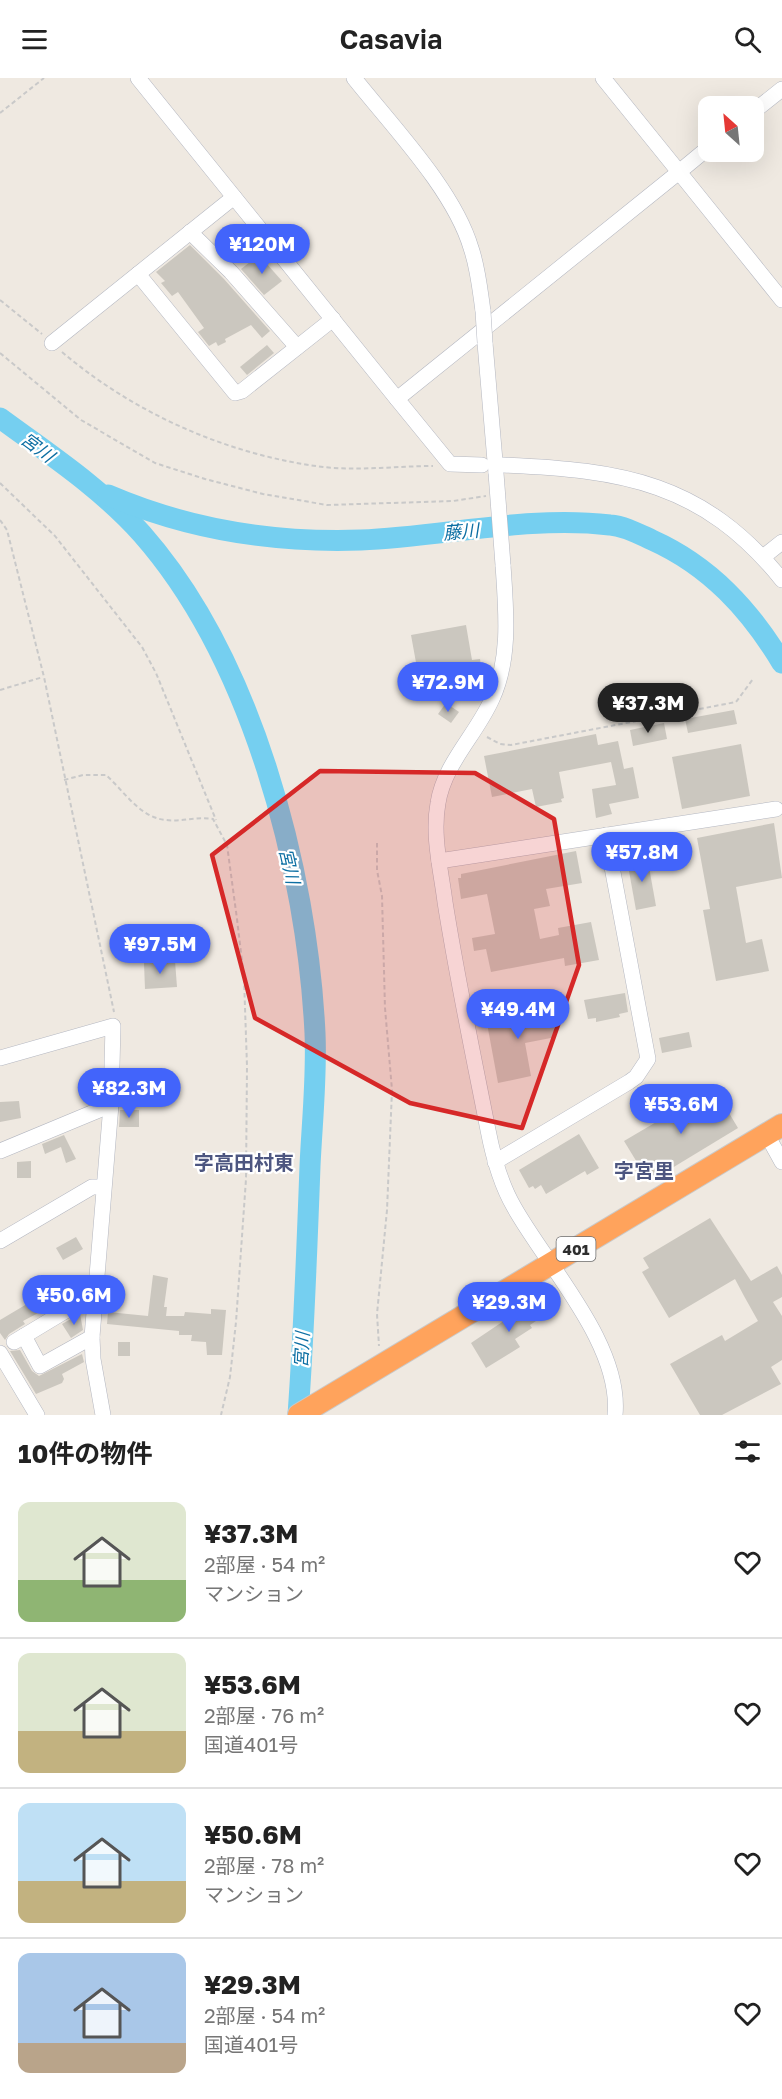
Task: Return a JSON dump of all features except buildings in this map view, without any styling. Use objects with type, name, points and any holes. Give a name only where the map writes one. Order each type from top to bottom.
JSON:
[{"type":"highway","name":"401","points":[[299,1415],[774,1130]]},
{"type":"street","points":[[138,78],[450,464],[482,465]]},
{"type":"street","points":[[354,78],[434,180],[458,216],[471,247],[483,311],[500,469],[506,645],[503,666],[491,702],[446,777],[438,801],[435,829],[452,946],[495,1162],[513,1206],[552,1263],[609,1365],[616,1399],[615,1415]]},
{"type":"street","points":[[603,78],[782,300]]},
{"type":"street","points":[[764,103],[782,89]]},
{"type":"street","points":[[398,399],[698,156]]},
{"type":"street","points":[[52,343],[234,197]]},
{"type":"street","points":[[190,232],[231,272],[297,347]]},
{"type":"street","points":[[138,274],[235,393],[242,391],[333,319]]},
{"type":"street","points":[[500,469],[579,470],[620,476],[660,487],[704,510],[738,534],[763,557],[782,580]]},
{"type":"street","points":[[763,557],[782,542]]},
{"type":"street","points":[[440,861],[776,809]]},
{"type":"street","points":[[495,1162],[636,1077],[648,1059],[606,835]]},
{"type":"street","points":[[0,1058],[113,1026],[111,1105],[92,1337],[93,1359],[103,1415]]},
{"type":"street","points":[[0,1151],[111,1105]]},
{"type":"street","points":[[774,1130],[782,1162]]},
{"type":"street","points":[[0,1241],[92,1187],[103,1187]]},
{"type":"street","points":[[92,1337],[40,1366],[19,1339],[82,1301],[95,1298]]},
{"type":"street","points":[[0,1353],[37,1415]]},
{"type":"path","points":[[0,113],[44,78]]},
{"type":"path","points":[[0,300],[52,343],[129,400],[210,439],[323,467],[450,464]]},
{"type":"path","points":[[0,353],[81,420],[155,463],[205,479],[263,494],[327,505],[453,501],[495,495]]},
{"type":"path","points":[[0,483],[55,536],[142,647],[156,673],[226,845],[244,978],[242,996],[247,1066],[246,1179],[236,1322],[230,1377],[221,1415]]},
{"type":"path","points":[[0,520],[7,530],[44,677],[64,780],[112,997],[113,1026]]},
{"type":"path","points":[[0,690],[44,677]]},
{"type":"path","points":[[474,728],[493,741],[511,746],[736,702],[753,679]]},
{"type":"path","points":[[64,780],[83,775],[106,775],[144,813],[154,818],[177,820],[203,817],[213,819],[217,823]]},
{"type":"path","points":[[375,1369],[377,1314],[387,1210],[392,1090],[383,979],[382,896],[377,870],[377,843]]},
{"type":"highlighted area","points":[[320,771],[475,773],[554,819],[579,965],[522,1128],[410,1103],[255,1018],[212,855]]},
{"type":"waterway","name":"宮川","points":[[0,418],[74,472],[126,517],[181,585],[214,642],[243,704],[267,769],[286,836],[300,903],[310,970],[315,1033],[315,1083],[298,1415]]},
{"type":"waterway","name":"藤川","points":[[108,495],[138,507],[200,525],[296,539],[361,540],[548,523],[621,527],[673,551],[710,576],[742,608],[782,663]]},
{"type":"district","name":"字高田村東","points":[[244,1162]]},
{"type":"district","name":"字宮里","points":[[644,1170]]}]
